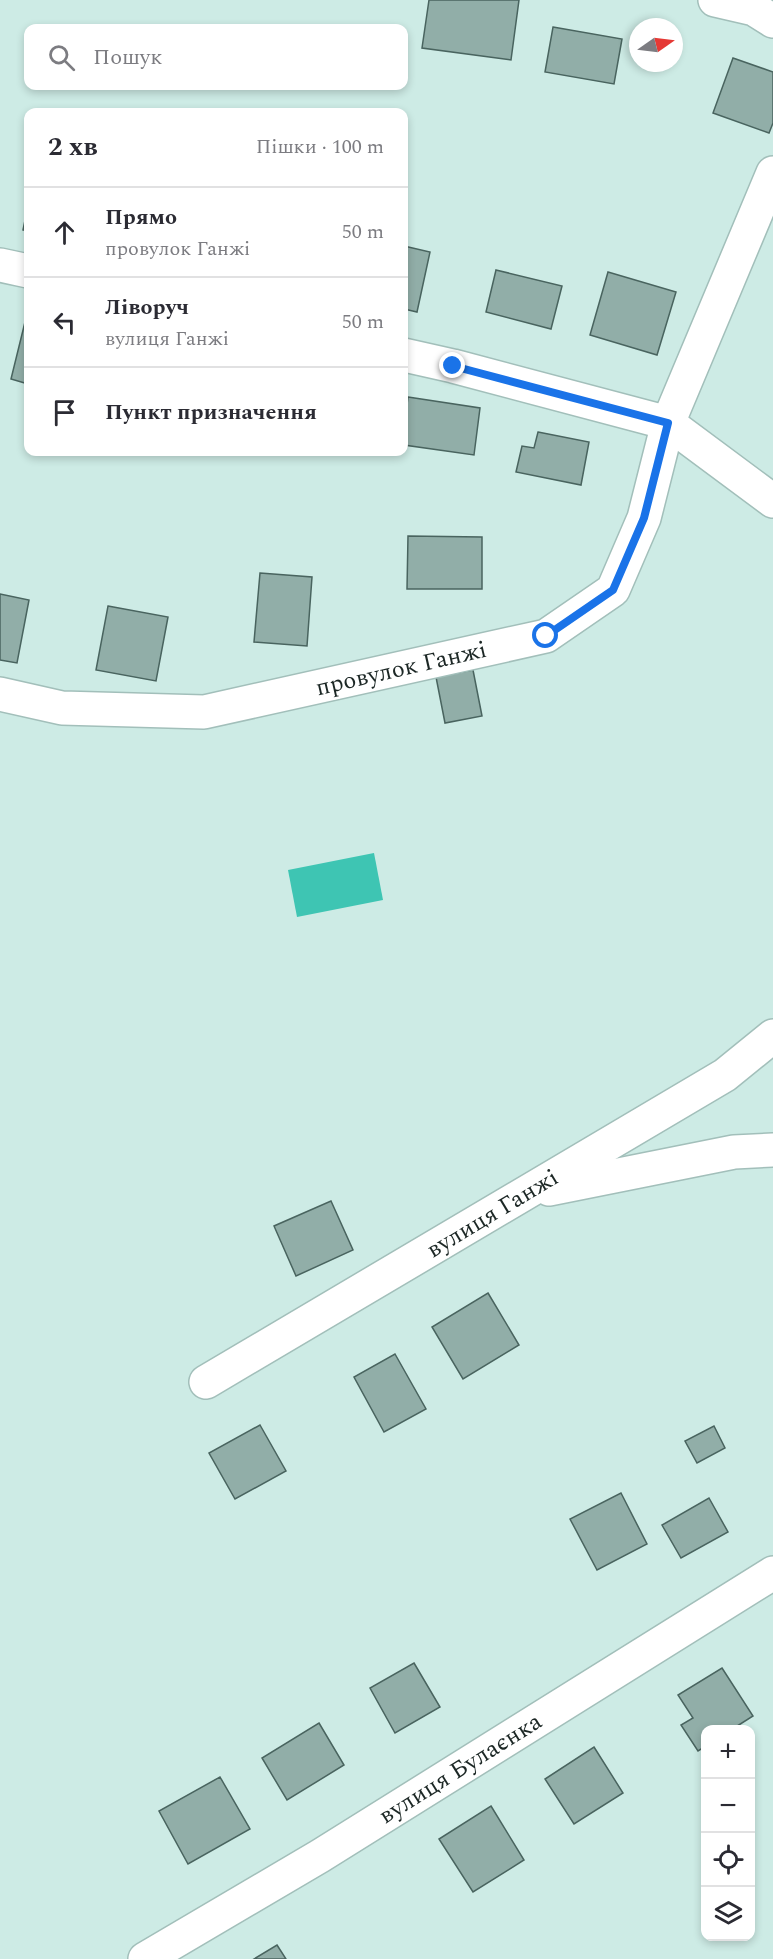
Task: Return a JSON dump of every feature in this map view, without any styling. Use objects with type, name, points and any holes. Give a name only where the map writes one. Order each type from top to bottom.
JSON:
[{"type":"street","points":[[715,0],[754,9],[773,21]]},
{"type":"street","name":"провулок Ганжі","points":[[0,694],[62,708],[204,712],[546,636],[613,590],[644,518],[668,423],[773,173]]},
{"type":"street","points":[[0,264],[24,270]]},
{"type":"street","points":[[408,356],[668,423],[773,501]]},
{"type":"street","name":"вулиця Ганжі","points":[[206,1382],[725,1075],[773,1036]]},
{"type":"street","points":[[524,1194],[734,1152],[773,1150]]},
{"type":"street","name":"вулиця Булаєнка","points":[[145,1959],[320,1856],[773,1573]]},
{"type":"shaded area","points":[[374,853],[383,900],[297,917],[288,870]]},
{"type":"building","points":[[429,0],[519,0],[511,60],[422,48]]},
{"type":"building","points":[[553,27],[622,39],[614,84],[545,72]]},
{"type":"building","points":[[733,58],[773,72],[773,123],[769,133],[713,113]]},
{"type":"building","points":[[408,247],[430,252],[417,312],[408,310]]},
{"type":"building","points":[[496,270],[562,286],[551,329],[486,312]]},
{"type":"building","points":[[608,272],[676,292],[657,355],[590,335]]},
{"type":"building","points":[[24,326],[24,383],[11,379]]},
{"type":"building","points":[[408,397],[480,408],[474,455],[408,446]]},
{"type":"building","points":[[538,432],[589,442],[581,485],[516,472],[522,446],[534,448]]},
{"type":"building","points":[[408,536],[482,537],[482,589],[407,589]]},
{"type":"building","points":[[260,573],[312,577],[307,646],[254,642]]},
{"type":"building","points":[[0,594],[29,600],[17,663],[0,660]]},
{"type":"building","points":[[108,606],[168,617],[156,681],[96,670]]},
{"type":"building","points":[[473,670],[482,716],[445,723],[436,677]]},
{"type":"building","points":[[331,1201],[353,1250],[296,1276],[274,1226]]},
{"type":"building","points":[[488,1293],[519,1345],[463,1379],[432,1327]]},
{"type":"building","points":[[395,1354],[426,1409],[384,1432],[354,1377]]},
{"type":"building","points":[[260,1425],[286,1471],[235,1499],[209,1453]]},
{"type":"building","points":[[714,1426],[725,1448],[697,1463],[685,1441]]},
{"type":"building","points":[[621,1493],[647,1544],[597,1570],[570,1519]]},
{"type":"building","points":[[709,1498],[728,1532],[681,1558],[662,1525]]},
{"type":"building","points":[[414,1663],[440,1707],[395,1733],[370,1688]]},
{"type":"building","points":[[722,1668],[753,1716],[739,1725],[701,1725],[701,1749],[698,1751],[681,1725],[693,1718],[678,1695]]},
{"type":"building","points":[[319,1723],[344,1765],[287,1800],[262,1758]]},
{"type":"building","points":[[594,1747],[623,1793],[574,1824],[545,1779]]},
{"type":"building","points":[[220,1777],[250,1829],[188,1864],[159,1811]]},
{"type":"building","points":[[491,1806],[524,1860],[473,1892],[439,1839]]},
{"type":"building","points":[[277,1945],[286,1959],[254,1959]]},
{"type":"route","points":[[453,366],[668,423],[644,518],[613,590],[546,636]]}]
